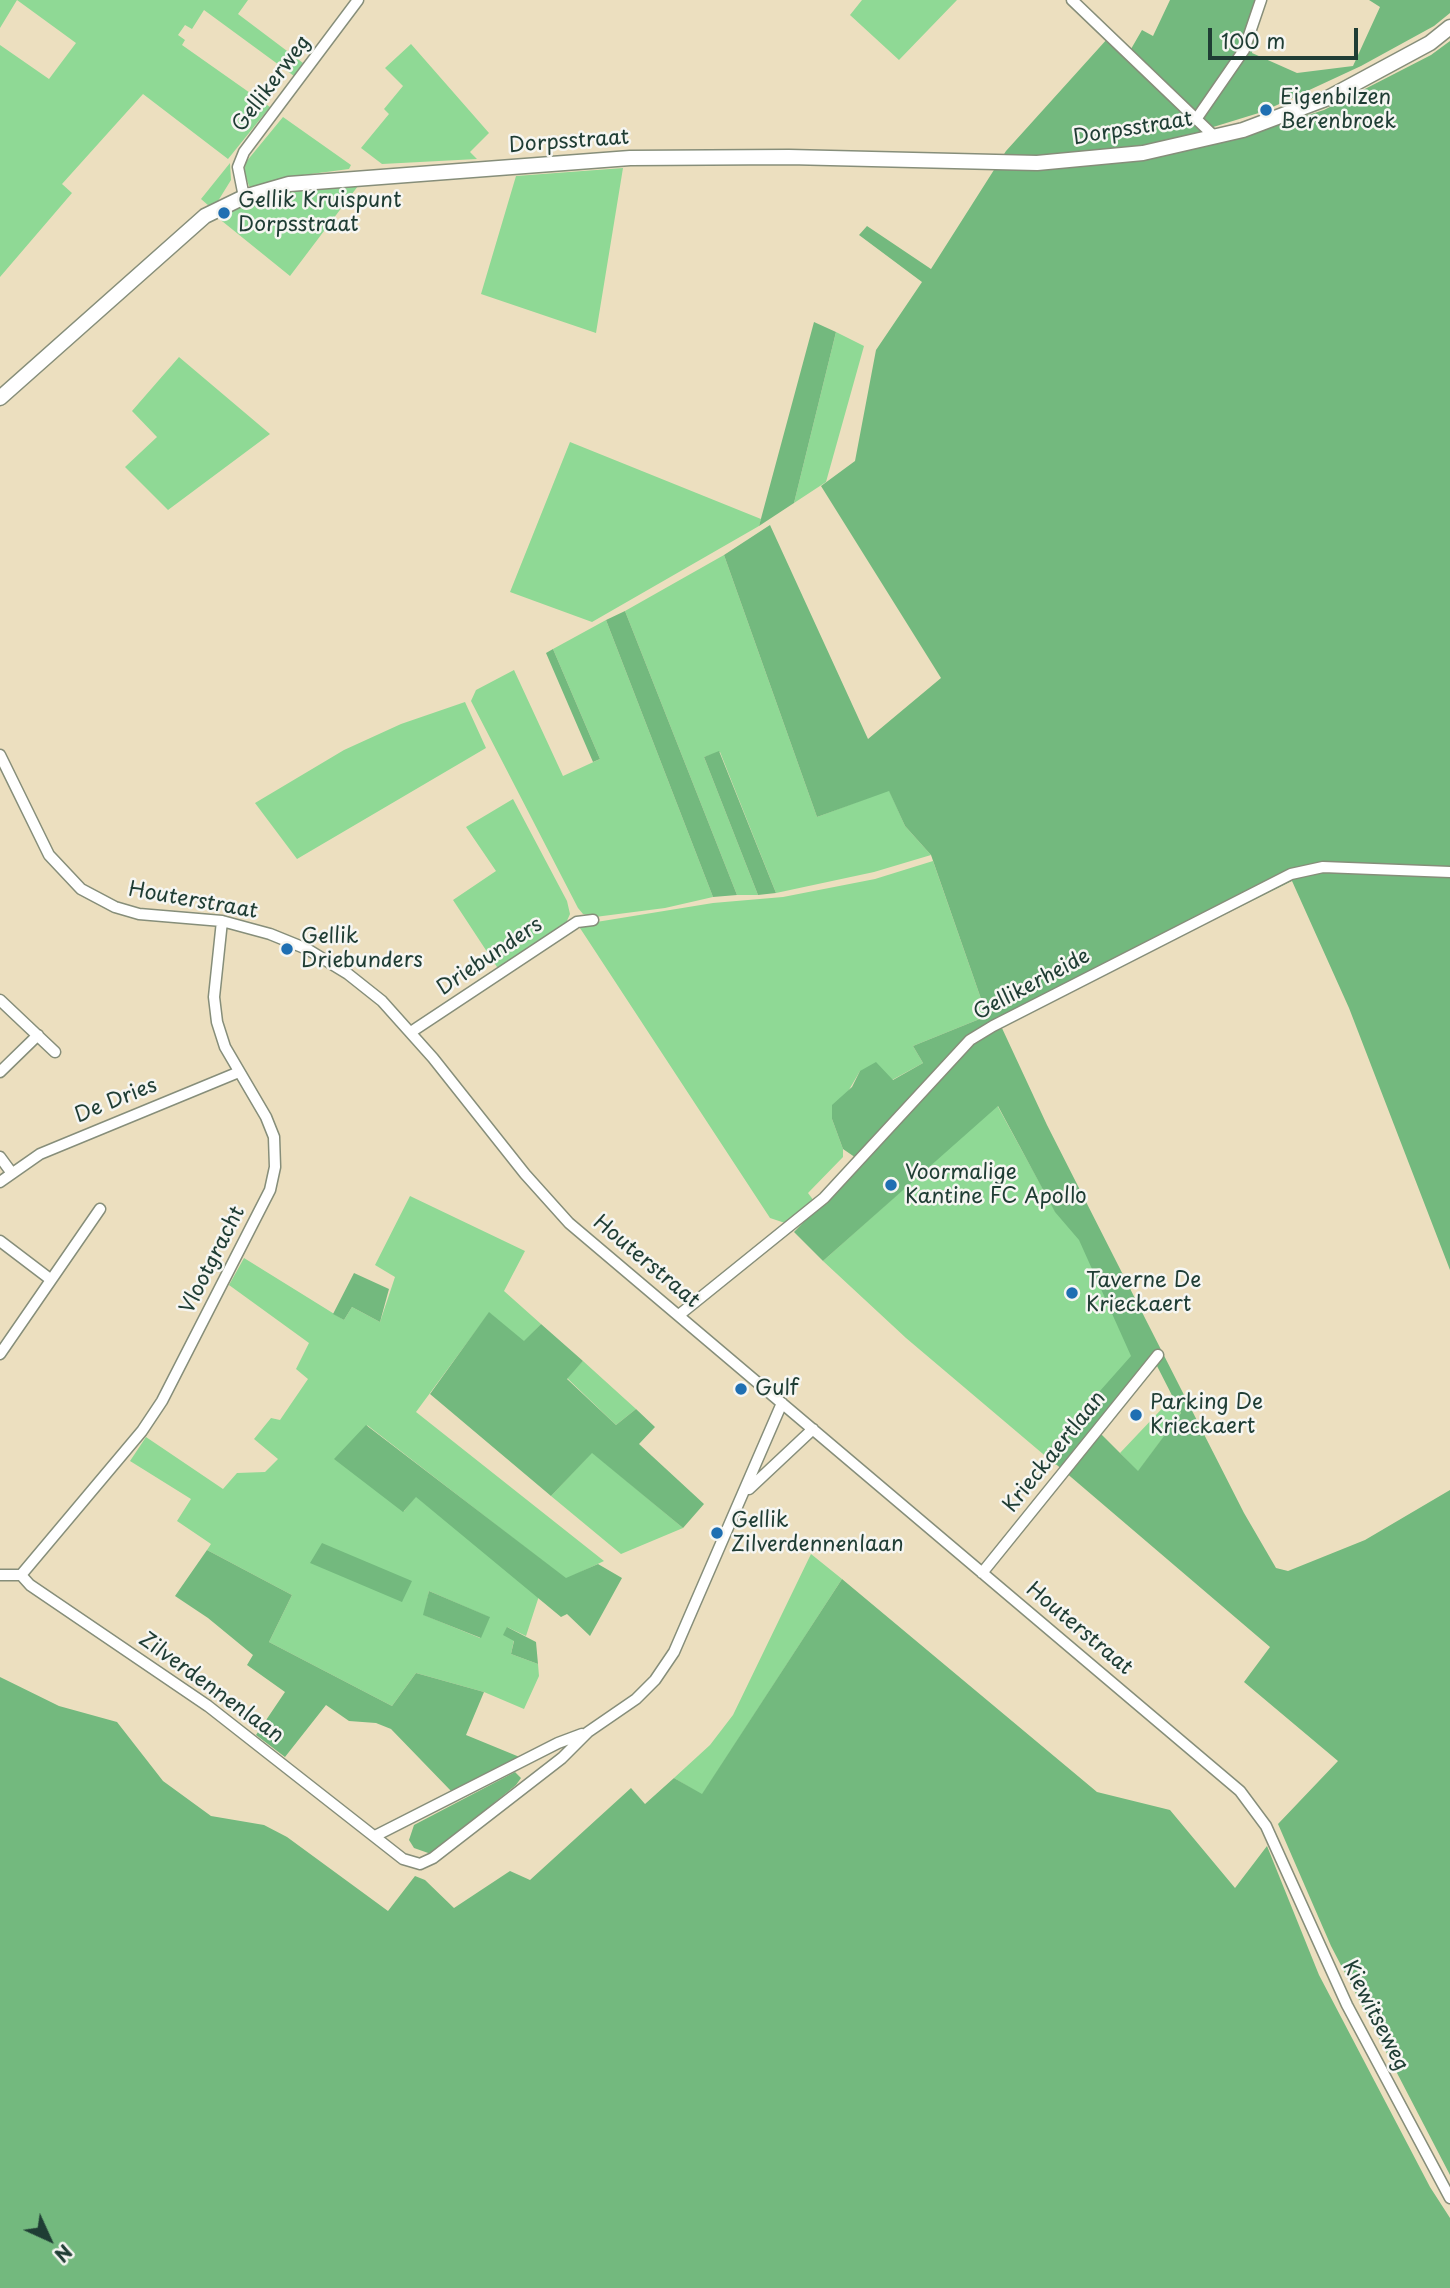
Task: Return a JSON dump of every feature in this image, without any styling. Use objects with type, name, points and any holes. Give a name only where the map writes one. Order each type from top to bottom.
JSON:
[{"type":"street","name":"Gellikerweg","points":[[244,197],[238,167],[244,152],[358,0]]},
{"type":"street","points":[[1197,118],[1244,50],[1261,0]]},
{"type":"street","points":[[1073,1],[1215,138]]},
{"type":"street","name":"Dorpsstraat","points":[[0,398],[205,216],[244,197],[289,184],[630,158],[789,157],[1037,163],[1143,153],[1215,138],[1328,98],[1430,43],[1450,27]]},
{"type":"street","name":"Houterstraat","points":[[0,755],[48,855],[81,889],[115,907],[139,914],[222,921],[270,934],[327,961],[382,1000],[547,1200],[782,1404],[1214,1768],[1260,1815],[1276,1846]]},
{"type":"street","name":"Gellikerheide","points":[[679,1315],[824,1198],[970,1040],[993,1026],[1291,874],[1323,867],[1450,872]]},
{"type":"street","name":"Driebunders","points":[[411,1032],[577,922],[593,920]]},
{"type":"street","name":"Vlootgracht","points":[[21,1575],[142,1431],[162,1401],[270,1190],[275,1167],[274,1137],[266,1117],[225,1047],[214,997],[222,921]]},
{"type":"street","points":[[0,1000],[55,1052]]},
{"type":"street","points":[[0,1072],[38,1035]]},
{"type":"street","name":"De Dries","points":[[0,1182],[40,1154],[239,1072]]},
{"type":"street","points":[[0,1157],[11,1172]]},
{"type":"street","points":[[0,1354],[100,1209]]},
{"type":"street","points":[[0,1241],[50,1279]]},
{"type":"street","name":"Krieckaertlaan","points":[[982,1573],[1158,1355]]},
{"type":"street","name":"Zilverdennenlaan","points":[[21,1575],[30,1585],[208,1706],[403,1859],[419,1864],[433,1858],[562,1758],[588,1732],[636,1699],[655,1681],[674,1652],[782,1404]]},
{"type":"street","name":"Zilverdennenlaan","points":[[745,1493],[813,1429]]},
{"type":"street","points":[[0,1575],[21,1575]]},
{"type":"street","name":"Zilverdennenlaan","points":[[376,1836],[558,1743],[588,1732]]},
{"type":"street","name":"Kiewitseweg","points":[[1276,1846],[1342,1995],[1450,2198]]},
{"type":"green space","points":[[0,0],[17,0],[0,28]]},
{"type":"green space","points":[[17,0],[248,0],[238,14],[303,63],[294,76],[204,10],[192,29],[185,25],[178,35],[185,40],[182,45],[270,107],[228,159],[143,94],[62,184],[72,193],[0,277],[0,45],[49,79],[76,43]]},
{"type":"green space","points":[[862,0],[957,0],[899,60],[850,15]]},
{"type":"green space","points":[[1170,0],[1262,0],[1252,53],[1297,73],[1353,66],[1380,7],[1369,0],[1450,0],[1450,13],[1434,26],[1361,66],[1262,112],[1210,128],[1131,49],[1142,30],[1153,36]]},
{"type":"green space","points":[[1108,38],[1215,144],[1324,110],[1431,55],[1450,41],[1450,1270],[1349,1008],[1292,881],[1001,1026],[1047,1125],[1244,1513],[1276,1568],[1288,1571],[1365,1540],[1450,1490],[1450,2175],[1331,1946],[1278,1824],[1338,1761],[1244,1682],[1270,1647],[1044,1454],[1131,1356],[1079,1240],[1055,1212],[998,1106],[823,1261],[794,1232],[862,1162],[843,1149],[832,1119],[832,1105],[852,1087],[860,1071],[876,1062],[893,1080],[923,1063],[913,1046],[987,1016],[931,855],[905,826],[889,791],[817,817],[724,555],[770,525],[868,739],[941,678],[821,486],[855,461],[876,350],[922,282],[859,235],[867,226],[931,269],[1006,151]],"holes":[[[1157,1366],[1181,1413],[1138,1471],[1100,1433]]]},
{"type":"green space","points":[[411,44],[489,133],[470,152],[477,159],[382,164],[361,148],[389,114],[384,109],[403,86],[385,68]]},
{"type":"green space","points":[[283,117],[351,165],[349,169],[288,177],[254,189],[249,186],[244,171],[246,162]]},
{"type":"green space","points":[[230,163],[231,180],[218,201],[209,206],[201,199]]},
{"type":"green space","points":[[623,168],[596,333],[481,294],[516,176]]},
{"type":"green space","points":[[313,186],[358,186],[290,276],[217,217],[249,202]]},
{"type":"green space","points":[[814,322],[836,332],[794,503],[759,526]]},
{"type":"green space","points":[[836,332],[864,346],[826,482],[794,503]]},
{"type":"green space","points":[[179,357],[270,434],[168,510],[125,467],[157,437],[132,411]]},
{"type":"green space","points":[[570,442],[761,519],[759,526],[592,622],[510,592]]},
{"type":"green space","points":[[724,555],[817,817],[889,790],[905,826],[931,855],[874,872],[776,893],[720,752],[704,757],[758,895],[737,895],[625,611]]},
{"type":"green space","points":[[625,611],[737,895],[713,897],[606,620]]},
{"type":"green space","points":[[606,620],[713,897],[665,908],[595,917],[583,914],[578,908],[471,701],[476,690],[514,670],[563,776],[600,759],[553,649]]},
{"type":"green space","points":[[553,649],[600,759],[593,762],[546,653]]},
{"type":"green space","points":[[465,702],[486,748],[297,859],[255,803],[344,750],[401,724]]},
{"type":"green space","points":[[719,751],[776,893],[758,895],[704,757]]},
{"type":"green space","points":[[513,799],[567,901],[570,914],[566,923],[499,970],[453,900],[496,871],[466,827]]},
{"type":"green space","points":[[933,861],[987,1016],[913,1046],[923,1063],[892,1080],[860,1071],[832,1119],[843,1149],[843,1157],[808,1193],[814,1201],[788,1224],[770,1218],[578,925],[713,903],[783,897],[875,879]]},
{"type":"green space","points":[[997,1105],[1055,1211],[1076,1201],[1150,1349],[1056,1465],[906,1338],[823,1261]]},
{"type":"green space","points":[[410,1196],[525,1251],[504,1291],[541,1324],[524,1342],[489,1313],[416,1412],[604,1561],[566,1579],[367,1425],[404,1511],[416,1496],[539,1596],[526,1636],[507,1627],[514,1640],[511,1654],[538,1664],[539,1676],[524,1709],[484,1692],[416,1673],[392,1706],[269,1642],[292,1595],[207,1550],[211,1544],[177,1521],[191,1499],[130,1461],[146,1437],[223,1489],[237,1473],[265,1472],[278,1459],[254,1439],[271,1418],[280,1420],[308,1379],[296,1369],[309,1343],[229,1285],[244,1258],[344,1320],[352,1307],[380,1322],[395,1277],[375,1265]],"holes":[[[429,1591],[489,1617],[480,1638],[424,1615]]]},
{"type":"green space","points":[[354,1273],[389,1289],[380,1322],[352,1307],[344,1320],[333,1314]]},
{"type":"green space","points":[[489,1312],[524,1341],[541,1324],[583,1361],[567,1379],[616,1425],[636,1409],[655,1427],[639,1444],[704,1504],[683,1528],[592,1453],[551,1496],[430,1394]]},
{"type":"green space","points":[[583,1361],[636,1409],[616,1425],[567,1378]]},
{"type":"green space","points":[[1173,1397],[1181,1413],[1138,1472],[1120,1453]]},
{"type":"green space","points":[[366,1425],[566,1578],[598,1564],[622,1578],[590,1636],[567,1614],[561,1617],[416,1497],[403,1512],[334,1459]]},
{"type":"green space","points":[[592,1452],[683,1528],[621,1554],[551,1496]]},
{"type":"green space","points":[[322,1543],[412,1581],[402,1602],[310,1563]]},
{"type":"green space","points":[[207,1550],[292,1595],[269,1642],[392,1706],[416,1673],[484,1692],[466,1735],[522,1758],[451,1791],[391,1729],[376,1723],[349,1721],[326,1705],[285,1757],[256,1735],[285,1692],[247,1665],[253,1655],[208,1618],[175,1596]]},
{"type":"green space","points":[[811,1554],[842,1579],[702,1795],[674,1778],[710,1745],[733,1715]]},
{"type":"green space","points":[[842,1579],[1097,1792],[1170,1810],[1235,1888],[1267,1846],[1319,1975],[1430,2187],[1450,2218],[1450,2288],[0,2288],[0,1677],[59,1706],[117,1722],[163,1781],[211,1816],[264,1825],[287,1837],[388,1911],[415,1876],[425,1880],[454,1908],[510,1871],[530,1880],[631,1788],[645,1804],[674,1778],[702,1794]]},
{"type":"green space","points":[[429,1591],[490,1617],[481,1638],[423,1615]]},
{"type":"green space","points":[[507,1627],[536,1642],[538,1664],[511,1654],[514,1641],[503,1635]]},
{"type":"green space","points":[[515,1772],[521,1778],[516,1785],[435,1851],[431,1854],[414,1848],[409,1840],[414,1825]]},
{"type":"place","name":"Eigenbilzen Berenbroek","points":[[1266,110]]},
{"type":"place","name":"Gellik Kruispunt Dorpsstraat","points":[[224,213]]},
{"type":"place","name":"Gellik Driebunders","points":[[287,949]]},
{"type":"place","name":"Voormalige Kantine FC Apollo","points":[[891,1185]]},
{"type":"place","name":"Taverne De Krieckaert","points":[[1072,1293]]},
{"type":"place","name":"Gulf","points":[[741,1389]]},
{"type":"place","name":"Parking De Krieckaert","points":[[1136,1415]]},
{"type":"place","name":"Gellik Zilverdennenlaan","points":[[717,1533]]}]
